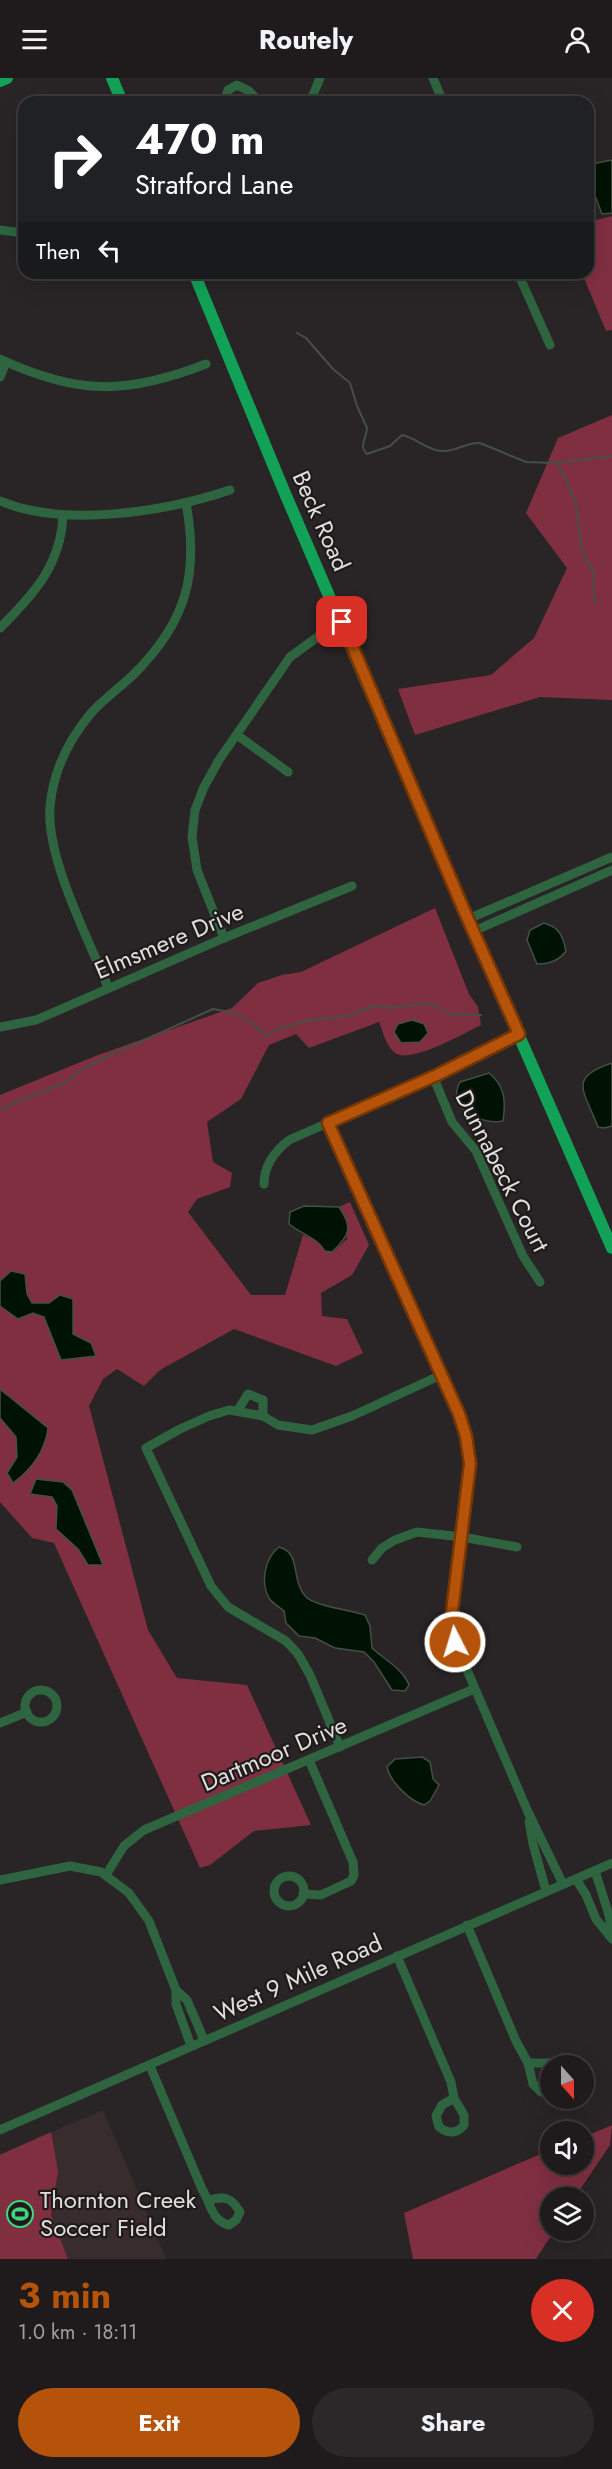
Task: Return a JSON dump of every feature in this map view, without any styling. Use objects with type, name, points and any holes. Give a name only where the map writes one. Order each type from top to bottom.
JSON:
[{"type":"main road","points":[[0,81],[7,78]]},
{"type":"main road","points":[[112,78],[120,96]]},
{"type":"main road","name":"Beck Road","points":[[196,279],[284,491],[468,919],[609,1227],[612,1248]]},
{"type":"street","points":[[312,96],[320,78]]},
{"type":"street","points":[[433,78],[440,96]]},
{"type":"street","points":[[226,96],[228,90],[237,85],[249,91],[253,96]]},
{"type":"street","points":[[0,230],[18,232]]},
{"type":"street","points":[[521,279],[550,345]]},
{"type":"street","points":[[0,377],[3,361],[43,378],[94,388],[118,388],[154,382],[206,364]]},
{"type":"street","points":[[0,501],[36,511],[74,516],[127,512],[186,503],[230,490]]},
{"type":"street","points":[[108,987],[56,860],[52,833],[52,796],[56,774],[69,743],[92,712],[147,661],[171,627],[187,591],[192,559],[191,531],[186,503]]},
{"type":"street","points":[[0,628],[31,597],[50,568],[59,547],[63,515]]},
{"type":"street","points":[[224,938],[196,870],[192,837],[195,810],[204,787],[290,657],[320,636]]},
{"type":"street","points":[[237,735],[288,772]]},
{"type":"street","points":[[468,919],[612,857]]},
{"type":"street","points":[[474,931],[612,870]]},
{"type":"street","name":"Elmsmere Drive","points":[[0,1027],[36,1020],[108,987],[352,886]]},
{"type":"street","points":[[264,1184],[264,1174],[278,1149],[289,1140],[433,1076],[519,1034]]},
{"type":"street","name":"Dunnabeck Court","points":[[433,1076],[452,1122],[476,1151],[523,1256],[540,1282]]},
{"type":"street","points":[[328,1123],[459,1414],[466,1436],[470,1464],[451,1620],[455,1642],[528,1812],[563,1884]]},
{"type":"street","points":[[340,1747],[310,1675],[298,1654],[286,1641],[228,1607],[211,1586],[146,1448],[209,1416],[229,1410],[263,1416],[278,1425],[312,1430],[352,1416],[441,1375]]},
{"type":"street","points":[[238,1410],[248,1394],[263,1400],[263,1416]]},
{"type":"street","points":[[372,1560],[382,1548],[395,1540],[417,1532],[517,1547]]},
{"type":"street","name":"Dartmoor Drive","points":[[106,1875],[124,1846],[144,1830],[474,1689]]},
{"type":"street","points":[[0,1723],[27,1712]]},
{"type":"street","points":[[303,1894],[321,1895],[351,1881],[354,1875],[353,1862],[309,1760]]},
{"type":"street","points":[[528,1812],[533,1844],[546,1892]]},
{"type":"street","name":"West 9 Mile Road","points":[[0,2130],[612,1863]]},
{"type":"street","points":[[0,1880],[70,1866],[106,1875],[129,1893],[145,1914],[176,1990],[176,2004],[191,2046]]},
{"type":"street","points":[[595,1871],[609,1915],[612,1938]]},
{"type":"street","points":[[576,1879],[596,1919],[612,1938]]},
{"type":"street","points":[[467,1925],[516,2041],[528,2063],[531,2079],[536,2089],[540,2090]]},
{"type":"street","points":[[397,1956],[451,2082],[454,2098]]},
{"type":"street","points":[[176,1990],[187,2000],[204,2040]]},
{"type":"street","points":[[528,2063],[540,2063]]},
{"type":"street","points":[[150,2066],[202,2189],[209,2200]]},
{"type":"shaded area","points":[[612,160],[612,213],[602,214],[594,193],[594,163]]},
{"type":"shaded area","points":[[612,216],[612,330],[606,331],[584,279],[594,279],[594,220]]},
{"type":"shaded area","points":[[612,415],[612,700],[540,697],[415,735],[398,689],[491,675],[534,638],[567,568],[526,513],[558,438]]},
{"type":"shaded area","points":[[435,908],[469,994],[478,1007],[481,1025],[439,1046],[405,1055],[394,1052],[379,1022],[309,1048],[296,1034],[269,1045],[241,1099],[207,1122],[213,1162],[232,1173],[230,1187],[197,1199],[188,1212],[251,1295],[285,1295],[303,1235],[320,1242],[325,1251],[333,1252],[347,1239],[345,1215],[339,1207],[350,1202],[369,1245],[352,1275],[321,1293],[322,1316],[347,1319],[363,1353],[336,1366],[234,1329],[160,1370],[144,1386],[117,1369],[103,1379],[89,1406],[148,1630],[177,1678],[247,1685],[311,1825],[254,1831],[210,1865],[200,1868],[54,1543],[32,1538],[0,1502],[0,1095],[98,1055],[232,1008],[258,983],[282,975],[301,972]]},
{"type":"shaded area","points":[[544,923],[560,933],[566,951],[553,961],[537,964],[527,940],[530,930]]},
{"type":"shaded area","points":[[412,1020],[424,1024],[428,1033],[420,1042],[401,1043],[394,1032],[398,1024]]},
{"type":"shaded area","points":[[612,1063],[612,1126],[598,1127],[583,1085],[590,1073]]},
{"type":"shaded area","points":[[489,1073],[498,1083],[503,1094],[503,1121],[495,1122],[476,1118],[461,1107],[457,1100],[460,1082]]},
{"type":"shaded area","points":[[304,1206],[339,1207],[344,1214],[348,1231],[332,1252],[325,1251],[314,1239],[289,1224],[290,1212]]},
{"type":"shaded area","points":[[11,1271],[25,1274],[27,1294],[32,1303],[49,1303],[60,1295],[73,1299],[73,1334],[91,1343],[96,1356],[61,1360],[44,1317],[33,1313],[18,1319],[0,1306],[0,1281]]},
{"type":"shaded area","points":[[0,1389],[48,1428],[41,1452],[26,1472],[13,1483],[7,1473],[17,1457],[16,1437],[0,1418]]},
{"type":"shaded area","points":[[36,1479],[63,1482],[72,1490],[103,1565],[88,1565],[78,1549],[56,1529],[57,1506],[52,1497],[30,1494]]},
{"type":"shaded area","points":[[279,1547],[291,1555],[298,1583],[306,1597],[325,1605],[365,1615],[370,1626],[372,1648],[406,1679],[409,1685],[405,1691],[392,1690],[374,1662],[364,1652],[335,1648],[315,1638],[299,1636],[286,1623],[284,1611],[270,1600],[265,1585],[267,1564]]},
{"type":"shaded area","points":[[422,1757],[430,1762],[433,1779],[439,1785],[430,1801],[424,1805],[401,1790],[392,1779],[387,1767],[395,1759]]},
{"type":"shaded area","points":[[103,2110],[166,2259],[0,2259],[0,2154]]},
{"type":"shaded area","points":[[612,2125],[610,2145],[594,2169],[594,2133]]},
{"type":"shaded area","points":[[51,2132],[58,2171],[51,2215],[68,2259],[0,2259],[0,2155]]},
{"type":"shaded area","points":[[540,2154],[540,2175],[590,2175],[582,2187],[540,2187],[540,2241],[548,2241],[536,2259],[413,2259],[404,2213]]},
{"type":"waterway","points":[[297,333],[306,338],[333,369],[350,383],[367,428],[363,444],[367,454],[390,446],[402,435],[442,451],[480,443],[526,462],[555,463],[612,456]]},
{"type":"waterway","points":[[557,464],[576,504],[582,551],[593,571],[595,604]]},
{"type":"waterway","points":[[0,1109],[69,1081],[93,1063],[213,1009],[235,1013],[251,1022],[265,1036],[277,1029],[312,1020],[349,1016],[367,1008],[380,1006],[392,1008],[426,1003],[449,1014],[481,1015]]},
{"type":"place","name":"Thornton Creek Soccer Field","points":[[20,2214]]},
{"type":"route","points":[[342,622],[519,1034],[437,1075],[328,1123],[459,1414],[466,1436],[470,1464],[451,1620],[455,1642]]}]
